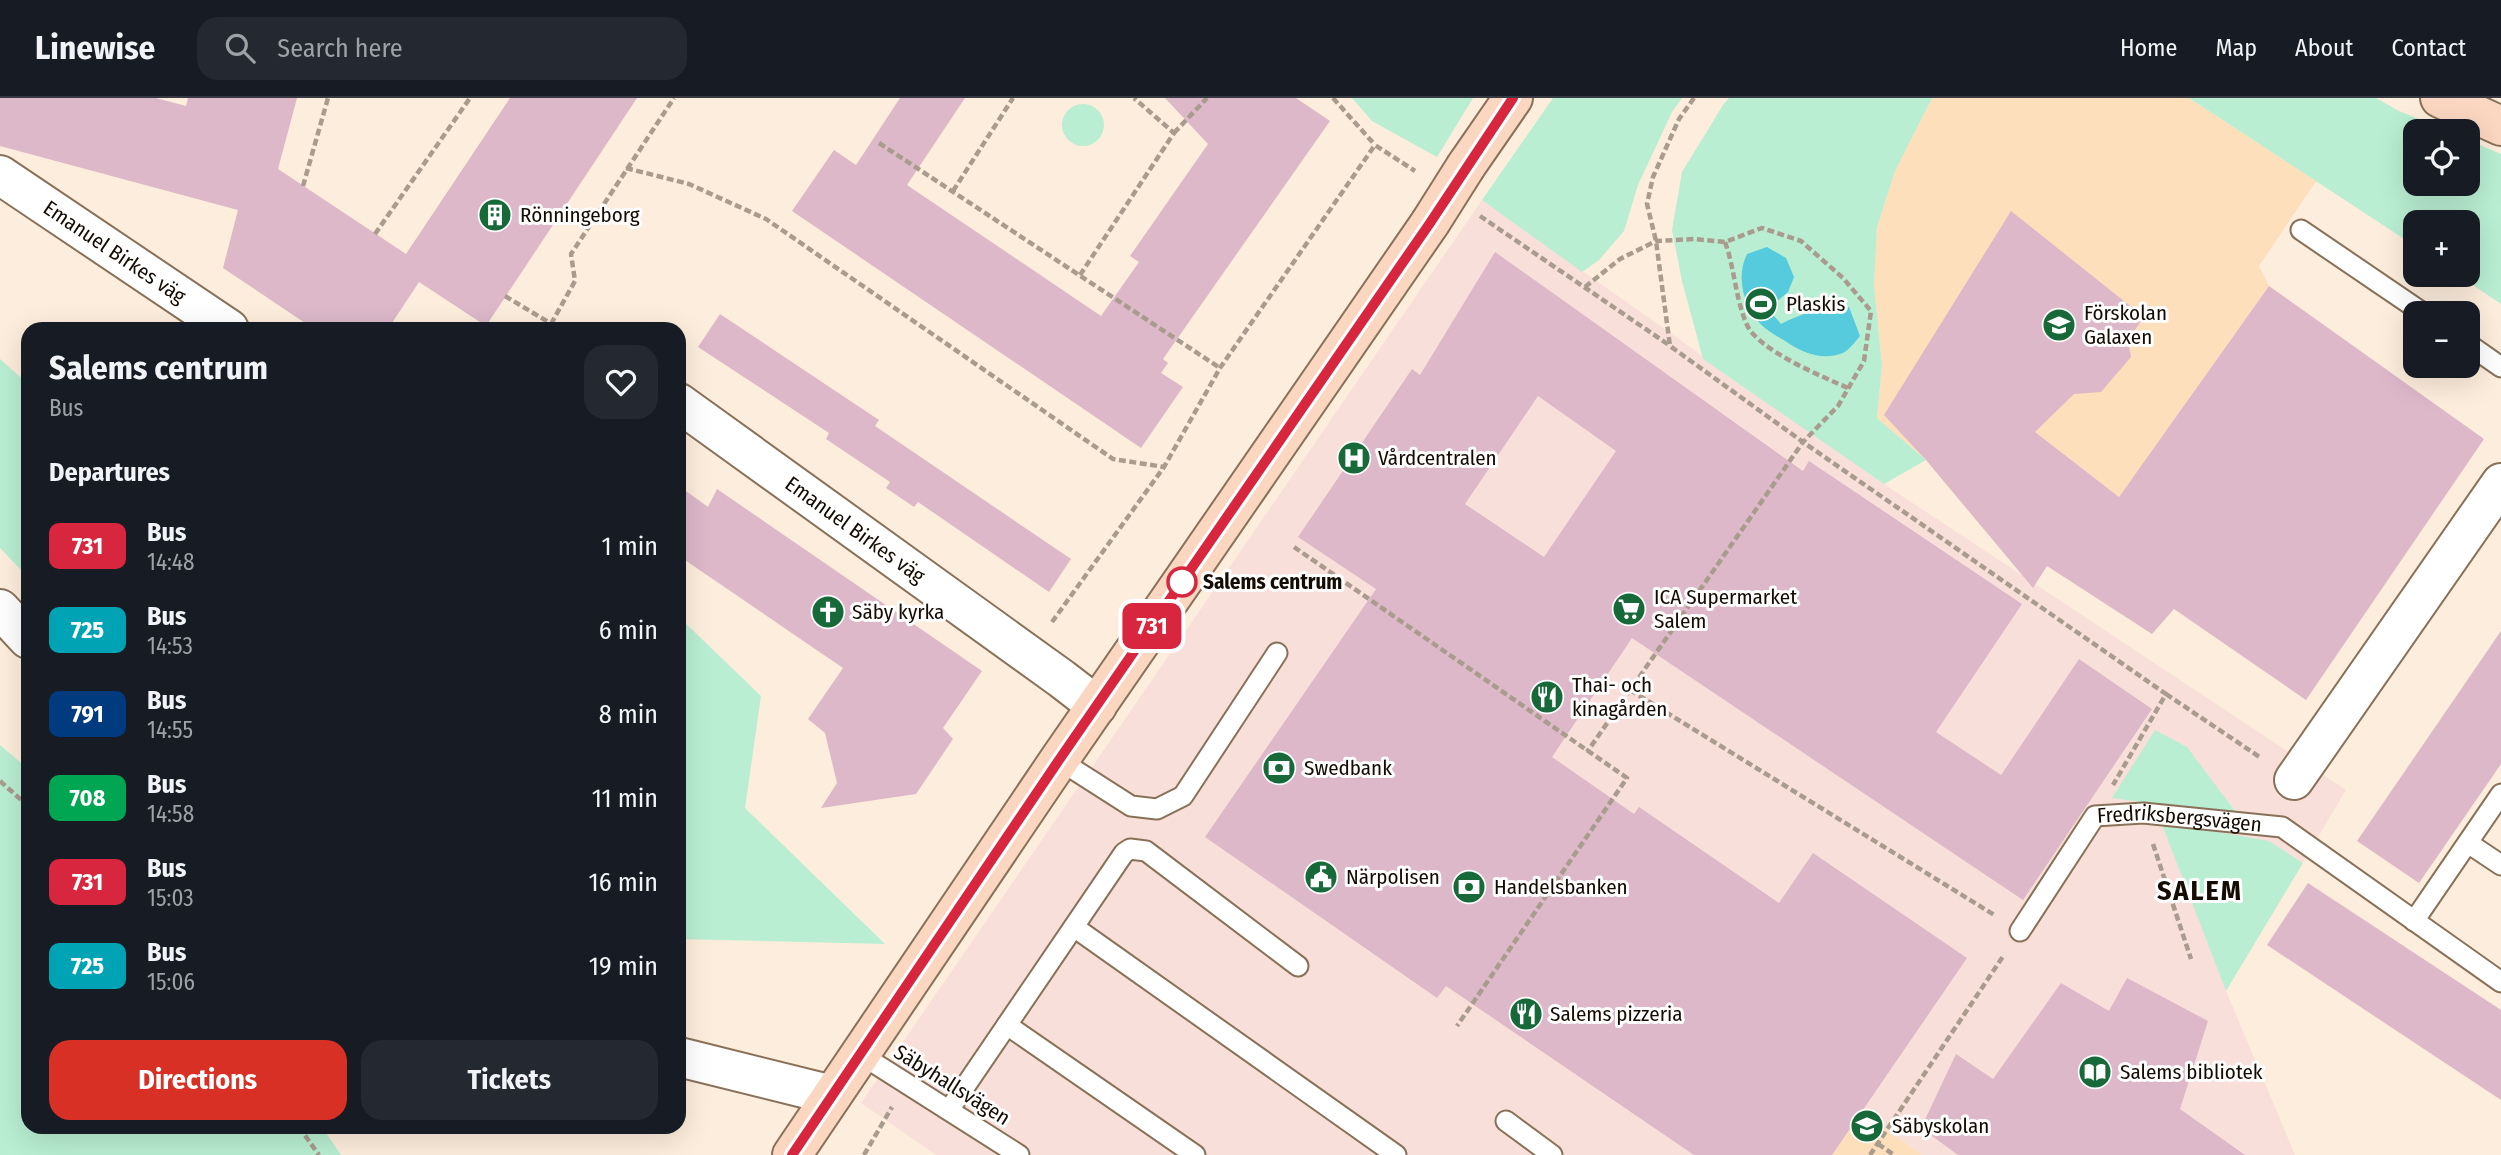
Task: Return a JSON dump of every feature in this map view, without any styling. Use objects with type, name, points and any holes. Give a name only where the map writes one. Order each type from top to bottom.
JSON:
[{"type":"street","points":[[792,1155],[1513,98]]},
{"type":"street","points":[[2440,98],[2501,126]]},
{"type":"street","name":"Emanuel Birkes väg","points":[[0,175],[219,322]]},
{"type":"street","name":"Emanuel Birkes väg","points":[[686,408],[1097,706]]},
{"type":"street","points":[[2294,780],[2501,483]]},
{"type":"street","points":[[0,609],[21,632]]},
{"type":"street","points":[[686,1059],[832,1095]]},
{"type":"lane","points":[[2301,230],[2405,301]]},
{"type":"lane","points":[[2480,352],[2501,367]]},
{"type":"lane","points":[[1059,760],[1131,806],[1157,809],[1183,796],[1277,653]]},
{"type":"lane","points":[[2414,921],[2501,793]]},
{"type":"lane","name":"Fredriksbergsvägen","points":[[2020,931],[2095,816],[2143,813],[2282,827],[2500,980]]},
{"type":"lane","points":[[2468,843],[2501,865]]},
{"type":"lane","points":[[949,1110],[1124,853],[1130,849],[1146,851],[1297,966]]},
{"type":"lane","points":[[1074,928],[1396,1155]]},
{"type":"lane","points":[[1007,1025],[1195,1155]]},
{"type":"lane","name":"Säbyhallsvägen","points":[[860,1054],[1019,1155]]},
{"type":"lane","points":[[1506,1121],[1552,1155]]},
{"type":"path","points":[[303,186],[328,98]]},
{"type":"path","points":[[375,234],[470,98]]},
{"type":"path","points":[[552,322],[575,281],[570,254],[674,98]]},
{"type":"path","points":[[953,191],[1013,98]]},
{"type":"path","points":[[1134,98],[1174,134]]},
{"type":"path","points":[[1080,275],[1174,134],[1207,98]]},
{"type":"path","points":[[1333,98],[1375,145]]},
{"type":"path","points":[[1694,98],[1679,119],[1653,177],[1647,204],[1656,241],[1670,345],[1803,442],[2294,780]]},
{"type":"path","points":[[879,143],[1220,368]]},
{"type":"path","points":[[626,168],[689,184],[766,219],[1113,459],[1164,467]]},
{"type":"path","points":[[1585,287],[1620,259],[1656,241],[1694,239],[1725,242],[1762,228],[1801,241],[1843,278],[1871,311],[1864,361],[1838,406],[1803,442],[1587,752]]},
{"type":"path","points":[[1725,242],[1733,263],[1737,296],[1749,329],[1771,348],[1811,372],[1848,388]]},
{"type":"path","points":[[505,296],[548,322]]},
{"type":"path","points":[[1294,547],[1627,778],[1457,1027]]},
{"type":"path","points":[[1630,690],[2020,931],[1870,1155]]},
{"type":"path","points":[[2095,816],[2166,694]]},
{"type":"path","points":[[0,781],[21,800]]},
{"type":"path","points":[[2143,813],[2190,959]]},
{"type":"path","points":[[864,1155],[907,1082]]},
{"type":"path","points":[[304,1134],[319,1155]]},
{"type":"path","points":[[1877,1143],[1894,1155]]},
{"type":"shaded area","name":"Förskolan Galaxen","points":[[1932,98],[2189,98],[2316,181],[2259,266],[2269,286],[2119,497],[2035,432],[1977,521],[1926,460],[1877,418],[1882,365],[1874,285],[1877,227],[1895,171]]},
{"type":"shaded area","points":[[1482,200],[1884,484],[2346,790],[2226,991],[2295,1155],[1922,1155],[1862,1113],[1832,1155],[936,1155],[861,1103]]},
{"type":"shaded area","name":"Säbyskolan","points":[[1862,1112],[1901,1140],[1922,1155],[1832,1155]]},
{"type":"green space","points":[[1352,98],[1473,98],[1437,157],[1372,121]]},
{"type":"green space","points":[[1553,98],[1682,98],[1672,112],[1638,185],[1624,231],[1599,260],[1582,272],[1482,200]]},
{"type":"green space","points":[[1729,98],[1932,98],[1895,171],[1877,227],[1874,285],[1882,365],[1877,418],[1926,460],[1884,484],[1703,359],[1682,281],[1672,230],[1682,172]]},
{"type":"green space","points":[[2189,98],[2376,98],[2419,119],[2403,119],[2403,196],[2480,196],[2480,145],[2501,154],[2501,304],[2476,287],[2480,287],[2480,210],[2403,210],[2403,238]]},
{"type":"green space","points":[[1083,104],[1098,110],[1104,125],[1098,140],[1083,146],[1068,140],[1062,125],[1068,110]]},
{"type":"green space","points":[[0,359],[21,378],[21,570],[0,548]]},
{"type":"green space","points":[[686,624],[761,696],[745,808],[885,944],[686,939]]},
{"type":"green space","points":[[2155,730],[2187,747],[2238,815],[2112,798]]},
{"type":"green space","points":[[0,745],[21,763],[21,1134],[327,1134],[341,1155],[0,1155]]},
{"type":"green space","points":[[2161,822],[2269,841],[2303,863],[2226,991]]},
{"type":"water","name":"Plaskis","points":[[1767,247],[1786,258],[1794,277],[1788,292],[1768,309],[1781,324],[1832,301],[1849,307],[1860,336],[1846,351],[1833,356],[1806,352],[1794,347],[1758,321],[1744,293],[1743,263],[1747,254]]},
{"type":"building","name":"Rönningeborg","points":[[0,98],[156,98],[186,106],[188,98],[297,98],[278,169],[406,254],[510,98],[637,98],[489,322],[480,322],[419,282],[393,322],[304,322],[223,268],[238,210],[0,146]]},
{"type":"building","points":[[900,98],[965,98],[907,185],[1101,316],[1139,262],[1130,256],[1208,144],[1165,98],[1296,98],[1330,121],[1163,359],[1168,363],[1161,373],[1183,387],[1141,448],[792,211],[834,150],[856,165]]},
{"type":"building","points":[[2011,211],[2144,317],[2128,340],[2131,357],[2101,392],[2074,394],[2035,432],[2119,497],[2269,286],[2484,439],[2306,700],[2174,609],[2152,634],[2047,566],[2033,588],[1926,460],[1884,415]]},
{"type":"building","points":[[1495,252],[1803,471],[1809,461],[2022,604],[1936,732],[2001,775],[2079,659],[2152,709],[2023,900],[1632,638],[1552,757],[1634,814],[1639,807],[1779,903],[1813,853],[1967,958],[1832,1155],[1694,1155],[1446,986],[1437,998],[1205,837],[1376,589],[1298,537],[1412,369],[1420,375]],"holes":[[[1538,396],[1616,451],[1544,557],[1465,504]]]},
{"type":"building","points":[[720,314],[879,420],[875,426],[1071,559],[1049,592],[918,502],[914,507],[886,488],[890,482],[826,439],[829,433],[698,347]]},
{"type":"building","name":"Säby kyrka","points":[[717,489],[982,671],[943,728],[953,739],[916,794],[821,808],[837,783],[825,733],[808,719],[843,668],[686,561],[686,491],[708,507]]},
{"type":"building","points":[[2501,631],[2501,764],[2419,883],[2357,841]]},
{"type":"building","points":[[2308,883],[2501,1010],[2501,1100],[2267,945]]},
{"type":"building","name":"Salems bibliotek","points":[[2127,978],[2208,1021],[2180,1109],[2245,1155],[1958,1155],[1921,1128],[1956,1054],[1993,1079],[2061,983],[2109,1011]]},
{"type":"bus line","name":"731","points":[[792,1155],[1513,98]]},
{"type":"place","name":"Rönningeborg","points":[[495,215]]},
{"type":"place","name":"Plaskis","points":[[1761,304]]},
{"type":"place","name":"Förskolan Galaxen","points":[[2059,325]]},
{"type":"place","name":"Vårdcentralen","points":[[1354,458]]},
{"type":"place","name":"Salems centrum","points":[[1182,582]]},
{"type":"place","name":"ICA Supermarket Salem","points":[[1629,609]]},
{"type":"place","name":"Säby kyrka","points":[[828,612]]},
{"type":"place","name":"Thai- och kinagården","points":[[1547,697]]},
{"type":"place","name":"Swedbank","points":[[1279,768]]},
{"type":"place","name":"Närpolisen","points":[[1321,877]]},
{"type":"place","name":"Handelsbanken","points":[[1469,887]]},
{"type":"place","name":"Salems pizzeria","points":[[1526,1014]]},
{"type":"place","name":"Salems bibliotek","points":[[2095,1072]]},
{"type":"place","name":"Säbyskolan","points":[[1867,1126]]},
{"type":"district","name":"SALEM","points":[[2200,890]]}]
